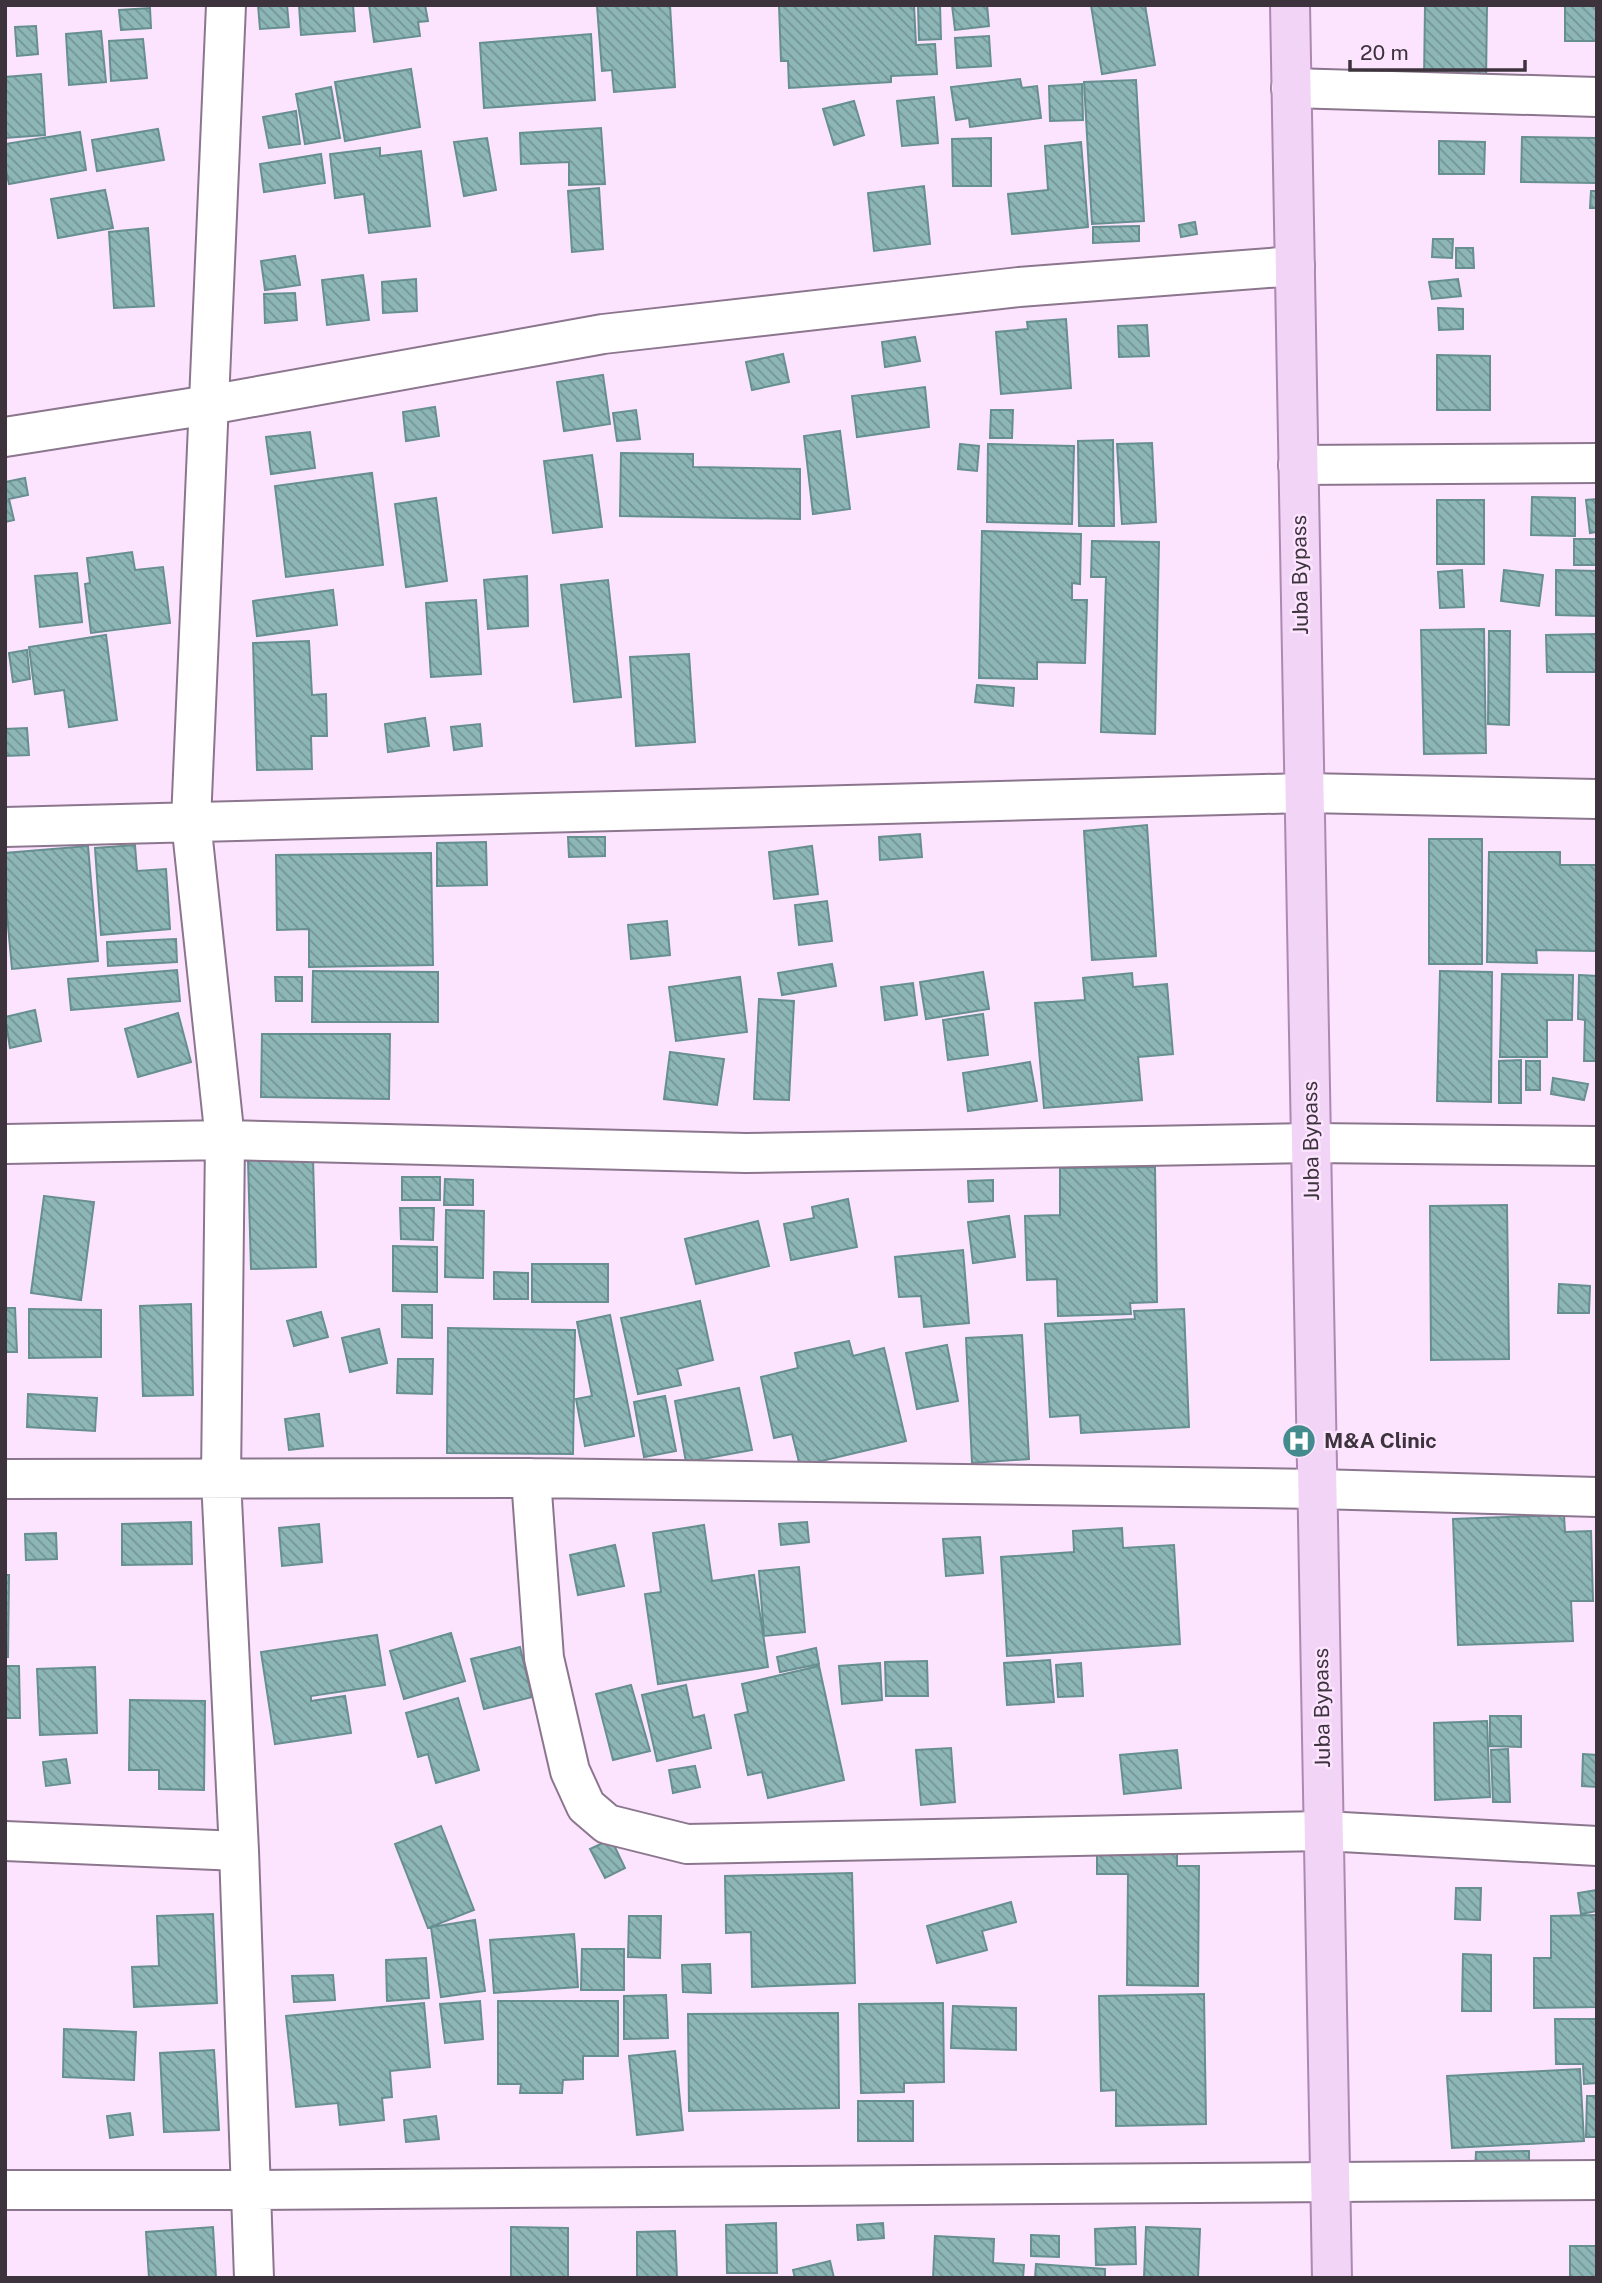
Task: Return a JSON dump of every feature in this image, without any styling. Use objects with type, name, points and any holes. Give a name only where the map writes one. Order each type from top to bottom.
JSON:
[{"type":"main road","name":"Juba Bypass","points":[[1290,5],[1332,2278]]},
{"type":"street","points":[[226,5],[191,821],[225,1140],[220,1479],[239,1851],[254,2278]]},
{"type":"street","points":[[1291,88],[1597,97]]},
{"type":"street","points":[[5,438],[209,405],[603,334],[1019,287],[1295,266]]},
{"type":"street","points":[[1298,466],[1597,463]]},
{"type":"street","points":[[5,827],[1305,793],[1597,799]]},
{"type":"street","points":[[5,1144],[225,1140],[746,1153],[1311,1143],[1597,1146]]},
{"type":"street","points":[[531,1478],[544,1658],[570,1771],[586,1806],[607,1824],[687,1844],[1324,1830],[1597,1846]]},
{"type":"street","points":[[5,1479],[531,1478],[1318,1489],[1597,1497]]},
{"type":"street","points":[[5,1841],[239,1851]]},
{"type":"street","points":[[5,2190],[1597,2180]]},
{"type":"building","points":[[258,5],[287,5],[289,27],[260,29]]},
{"type":"building","points":[[299,5],[353,5],[355,31],[301,35]]},
{"type":"building","points":[[369,5],[425,5],[428,21],[418,22],[420,36],[374,42]]},
{"type":"building","points":[[670,5],[675,87],[614,92],[612,70],[602,71],[597,6]]},
{"type":"building","points":[[779,5],[914,5],[916,45],[935,44],[937,74],[891,76],[891,82],[789,88],[788,61],[781,61]]},
{"type":"building","points":[[918,5],[940,5],[941,39],[919,40]]},
{"type":"building","points":[[952,5],[987,5],[989,26],[955,30]]},
{"type":"building","points":[[1091,5],[1145,5],[1155,65],[1102,74]]},
{"type":"building","points":[[1425,5],[1487,5],[1486,83],[1424,82]]},
{"type":"building","points":[[1565,5],[1597,5],[1597,41],[1565,41]]},
{"type":"building","points":[[150,8],[151,28],[121,30],[119,10]]},
{"type":"building","points":[[36,26],[38,54],[17,56],[15,27]]},
{"type":"building","points":[[101,31],[106,82],[69,85],[66,34]]},
{"type":"building","points":[[591,34],[595,100],[484,108],[480,43]]},
{"type":"building","points":[[989,36],[991,66],[957,68],[955,38]]},
{"type":"building","points":[[143,39],[147,78],[111,81],[109,41]]},
{"type":"building","points":[[411,69],[420,127],[345,141],[335,82]]},
{"type":"building","points":[[41,74],[45,135],[5,138],[5,77]]},
{"type":"building","points":[[1020,79],[1022,88],[1037,86],[1041,118],[970,127],[969,118],[956,120],[951,87]]},
{"type":"building","points":[[1136,80],[1144,221],[1092,224],[1084,82]]},
{"type":"building","points":[[1082,84],[1083,120],[1050,121],[1049,86]]},
{"type":"building","points":[[331,87],[340,138],[305,144],[296,94]]},
{"type":"building","points":[[934,97],[938,143],[902,146],[897,101]]},
{"type":"building","points":[[854,101],[864,135],[834,145],[823,109]]},
{"type":"building","points":[[296,111],[300,144],[269,148],[263,117]]},
{"type":"building","points":[[601,128],[605,184],[569,185],[569,162],[521,164],[520,133]]},
{"type":"building","points":[[158,129],[164,160],[97,171],[92,140]]},
{"type":"building","points":[[80,132],[86,170],[9,184],[5,166],[5,144]]},
{"type":"building","points":[[1522,137],[1597,138],[1597,183],[1521,182]]},
{"type":"building","points":[[487,138],[496,190],[464,196],[454,142]]},
{"type":"building","points":[[991,138],[991,186],[953,186],[952,139]]},
{"type":"building","points":[[1439,141],[1485,142],[1484,174],[1439,174]]},
{"type":"building","points":[[1081,142],[1088,227],[1012,234],[1008,194],[1048,190],[1045,146]]},
{"type":"building","points":[[380,148],[380,156],[421,151],[430,226],[369,233],[364,194],[335,198],[330,154]]},
{"type":"building","points":[[321,154],[325,183],[264,192],[260,164]]},
{"type":"building","points":[[924,186],[930,244],[874,251],[868,193]]},
{"type":"building","points":[[599,188],[603,249],[572,252],[568,191]]},
{"type":"building","points":[[105,190],[113,228],[58,238],[51,199]]},
{"type":"building","points":[[1591,191],[1597,191],[1597,208],[1590,208]]},
{"type":"building","points":[[1195,222],[1197,234],[1181,237],[1179,225]]},
{"type":"building","points":[[1139,226],[1139,241],[1093,243],[1093,227]]},
{"type":"building","points":[[148,228],[154,306],[114,308],[109,232]]},
{"type":"building","points":[[1433,239],[1453,239],[1452,258],[1432,257]]},
{"type":"building","points":[[1456,248],[1473,248],[1474,268],[1456,268]]},
{"type":"building","points":[[295,256],[300,285],[265,290],[261,261]]},
{"type":"building","points":[[363,275],[369,320],[327,325],[322,280]]},
{"type":"building","points":[[416,279],[417,311],[383,313],[382,282]]},
{"type":"building","points":[[1458,279],[1461,296],[1432,299],[1429,282]]},
{"type":"building","points":[[295,293],[297,320],[265,323],[264,294]]},
{"type":"building","points":[[1438,308],[1463,309],[1463,329],[1439,330]]},
{"type":"building","points":[[1066,319],[1071,388],[1001,394],[996,332],[1028,329],[1027,322]]},
{"type":"building","points":[[1147,325],[1149,356],[1119,357],[1118,326]]},
{"type":"building","points":[[915,337],[920,361],[885,367],[882,342]]},
{"type":"building","points":[[783,354],[789,382],[752,390],[746,362]]},
{"type":"building","points":[[1437,355],[1490,356],[1490,410],[1437,410]]},
{"type":"building","points":[[603,375],[610,424],[564,431],[557,382]]},
{"type":"building","points":[[925,387],[929,427],[857,437],[852,396]]},
{"type":"building","points":[[435,407],[439,436],[406,441],[403,412]]},
{"type":"building","points":[[636,410],[640,439],[617,441],[613,413]]},
{"type":"building","points":[[991,410],[1013,410],[1012,438],[990,438]]},
{"type":"building","points":[[840,431],[850,509],[813,514],[804,436]]},
{"type":"building","points":[[310,432],[315,468],[271,474],[266,437]]},
{"type":"building","points":[[1113,440],[1114,526],[1079,526],[1078,441]]},
{"type":"building","points":[[1152,443],[1156,522],[1122,524],[1117,444]]},
{"type":"building","points":[[960,444],[979,446],[977,471],[958,469]]},
{"type":"building","points":[[988,444],[1074,446],[1072,524],[987,522]]},
{"type":"building","points":[[621,453],[693,454],[693,467],[800,469],[800,519],[620,516]]},
{"type":"building","points":[[592,455],[602,527],[553,533],[544,461]]},
{"type":"building","points":[[372,473],[383,565],[286,577],[275,486]]},
{"type":"building","points":[[25,478],[28,495],[9,499],[14,520],[5,522],[5,482]]},
{"type":"building","points":[[1532,497],[1575,498],[1575,536],[1531,535]]},
{"type":"building","points":[[436,498],[447,581],[406,587],[395,504]]},
{"type":"building","points":[[1597,499],[1597,532],[1590,533],[1586,500]]},
{"type":"building","points":[[1437,500],[1484,500],[1484,564],[1437,564]]},
{"type":"building","points":[[982,531],[1081,534],[1080,584],[1072,583],[1072,600],[1087,600],[1085,663],[1037,662],[1037,679],[979,678]]},
{"type":"building","points":[[1574,539],[1596,539],[1596,565],[1574,565]]},
{"type":"building","points":[[1092,541],[1159,542],[1155,734],[1101,732],[1106,577],[1091,577]]},
{"type":"building","points":[[132,552],[135,570],[163,567],[170,623],[91,633],[85,584],[90,583],[87,558]]},
{"type":"building","points":[[1462,570],[1464,607],[1440,608],[1438,572]]},
{"type":"building","points":[[1504,570],[1543,575],[1539,606],[1501,601]]},
{"type":"building","points":[[1556,570],[1597,571],[1597,616],[1556,615]]},
{"type":"building","points":[[77,573],[82,622],[40,627],[35,576]]},
{"type":"building","points":[[527,576],[528,626],[488,629],[484,580]]},
{"type":"building","points":[[608,580],[621,697],[574,702],[561,585]]},
{"type":"building","points":[[333,590],[337,625],[257,636],[253,601]]},
{"type":"building","points":[[476,600],[481,674],[431,677],[426,603]]},
{"type":"building","points":[[1484,629],[1486,753],[1424,754],[1421,630]]},
{"type":"building","points":[[1489,631],[1510,631],[1509,725],[1488,724]]},
{"type":"building","points":[[1597,634],[1597,672],[1547,672],[1546,635]]},
{"type":"building","points":[[106,635],[117,720],[69,727],[64,690],[35,694],[29,647]]},
{"type":"building","points":[[309,641],[312,695],[326,694],[327,736],[311,736],[312,769],[257,770],[253,643]]},
{"type":"building","points":[[27,650],[30,679],[13,682],[9,653]]},
{"type":"building","points":[[689,654],[695,742],[636,746],[630,657]]},
{"type":"building","points":[[977,685],[1014,688],[1013,706],[975,702]]},
{"type":"building","points":[[425,718],[429,746],[388,752],[385,724]]},
{"type":"building","points":[[480,724],[482,746],[454,750],[451,727]]},
{"type":"building","points":[[27,728],[29,755],[5,756],[5,729]]},
{"type":"building","points":[[1147,825],[1156,956],[1092,960],[1084,831]]},
{"type":"building","points":[[920,834],[922,857],[880,860],[879,837]]},
{"type":"building","points":[[568,837],[605,837],[605,856],[569,857]]},
{"type":"building","points":[[1429,839],[1482,839],[1482,964],[1429,964]]},
{"type":"building","points":[[486,842],[487,885],[437,886],[437,843]]},
{"type":"building","points":[[135,845],[137,871],[166,869],[170,929],[101,935],[95,848]]},
{"type":"building","points":[[88,846],[98,961],[12,969],[5,893],[5,853]]},
{"type":"building","points":[[812,846],[818,894],[774,899],[769,852]]},
{"type":"building","points":[[1489,852],[1560,852],[1560,865],[1597,865],[1597,951],[1536,950],[1537,963],[1487,962]]},
{"type":"building","points":[[431,853],[433,965],[309,967],[309,929],[277,930],[276,855]]},
{"type":"building","points":[[827,901],[832,941],[799,945],[795,905]]},
{"type":"building","points":[[667,921],[670,955],[631,959],[628,925]]},
{"type":"building","points":[[176,939],[177,962],[108,966],[107,942]]},
{"type":"building","points":[[832,964],[836,986],[782,995],[778,973]]},
{"type":"building","points":[[177,970],[180,1001],[71,1010],[68,979]]},
{"type":"building","points":[[313,971],[438,972],[438,1022],[312,1022]]},
{"type":"building","points":[[1440,971],[1492,972],[1491,1102],[1437,1101]]},
{"type":"building","points":[[983,972],[989,1009],[926,1019],[920,982]]},
{"type":"building","points":[[1132,973],[1133,987],[1167,984],[1173,1054],[1138,1057],[1142,1100],[1044,1108],[1035,1003],[1085,1000],[1083,978]]},
{"type":"building","points":[[1502,974],[1573,975],[1572,1020],[1547,1020],[1547,1057],[1500,1057]]},
{"type":"building","points":[[1579,975],[1597,976],[1597,1061],[1584,1061],[1585,1020],[1578,1019]]},
{"type":"building","points":[[275,977],[302,977],[302,1001],[276,1001]]},
{"type":"building","points":[[740,977],[747,1032],[676,1041],[669,987]]},
{"type":"building","points":[[913,983],[917,1015],[885,1020],[881,987]]},
{"type":"building","points":[[759,999],[794,1001],[789,1100],[754,1099]]},
{"type":"building","points":[[35,1010],[41,1041],[10,1048],[5,1017]]},
{"type":"building","points":[[178,1013],[191,1062],[138,1077],[125,1029]]},
{"type":"building","points":[[983,1014],[988,1055],[948,1060],[943,1020]]},
{"type":"building","points":[[262,1034],[390,1034],[389,1099],[261,1097]]},
{"type":"building","points":[[670,1052],[724,1059],[717,1105],[664,1099]]},
{"type":"building","points":[[1521,1060],[1521,1103],[1499,1103],[1499,1061]]},
{"type":"building","points":[[1526,1061],[1540,1061],[1540,1090],[1526,1090]]},
{"type":"building","points":[[1030,1062],[1037,1101],[968,1111],[963,1073]]},
{"type":"building","points":[[1553,1078],[1588,1084],[1584,1100],[1551,1094]]},
{"type":"building","points":[[313,1159],[316,1267],[251,1269],[248,1160]]},
{"type":"building","points":[[1155,1167],[1157,1302],[1130,1303],[1131,1314],[1058,1316],[1057,1279],[1027,1280],[1025,1216],[1060,1215],[1060,1168]]},
{"type":"building","points":[[402,1177],[440,1177],[440,1200],[402,1200]]},
{"type":"building","points":[[445,1179],[473,1180],[473,1205],[444,1205]]},
{"type":"building","points":[[993,1180],[993,1201],[969,1202],[968,1181]]},
{"type":"building","points":[[44,1196],[94,1202],[81,1300],[31,1293]]},
{"type":"building","points":[[1597,1196],[1597,1277],[1596,1277]]},
{"type":"building","points":[[848,1199],[857,1247],[791,1260],[784,1224],[814,1218],[812,1207]]},
{"type":"building","points":[[1507,1205],[1509,1359],[1431,1360],[1430,1206]]},
{"type":"building","points":[[400,1208],[434,1208],[433,1240],[401,1239]]},
{"type":"building","points":[[446,1210],[484,1211],[483,1278],[445,1277]]},
{"type":"building","points":[[1009,1216],[1015,1257],[973,1263],[968,1222]]},
{"type":"building","points":[[758,1221],[769,1266],[696,1284],[685,1239]]},
{"type":"building","points":[[393,1246],[437,1247],[437,1292],[393,1291]]},
{"type":"building","points":[[963,1250],[969,1323],[924,1327],[921,1296],[899,1297],[895,1257]]},
{"type":"building","points":[[532,1264],[608,1264],[608,1302],[532,1302]]},
{"type":"building","points":[[494,1272],[528,1273],[528,1299],[494,1299]]},
{"type":"building","points":[[1559,1284],[1590,1286],[1589,1313],[1558,1313]]},
{"type":"building","points":[[700,1301],[713,1360],[677,1369],[681,1385],[638,1394],[621,1318]]},
{"type":"building","points":[[191,1304],[193,1395],[143,1396],[140,1306]]},
{"type":"building","points":[[402,1305],[432,1305],[432,1338],[402,1337]]},
{"type":"building","points":[[5,1308],[15,1308],[17,1352],[5,1352]]},
{"type":"building","points":[[29,1309],[101,1310],[101,1357],[29,1358]]},
{"type":"building","points":[[1184,1309],[1189,1427],[1081,1433],[1080,1415],[1050,1417],[1045,1324],[1135,1319],[1134,1311]]},
{"type":"building","points":[[321,1312],[328,1337],[294,1346],[287,1321]]},
{"type":"building","points":[[610,1315],[634,1436],[585,1446],[576,1399],[592,1396],[577,1322]]},
{"type":"building","points":[[448,1328],[575,1330],[573,1454],[447,1453]]},
{"type":"building","points":[[379,1329],[387,1363],[350,1372],[342,1338]]},
{"type":"building","points":[[1022,1335],[1029,1459],[972,1463],[966,1338]]},
{"type":"building","points":[[849,1341],[853,1356],[884,1348],[906,1441],[800,1466],[792,1434],[774,1438],[761,1377],[798,1368],[795,1353]]},
{"type":"building","points":[[947,1345],[958,1401],[917,1409],[906,1353]]},
{"type":"building","points":[[398,1359],[433,1359],[432,1394],[397,1393]]},
{"type":"building","points":[[739,1388],[752,1450],[686,1462],[675,1401]]},
{"type":"building","points":[[28,1394],[97,1398],[95,1431],[27,1427]]},
{"type":"building","points":[[665,1396],[676,1451],[644,1457],[634,1402]]},
{"type":"building","points":[[319,1414],[323,1446],[289,1450],[285,1419]]},
{"type":"building","points":[[1564,1515],[1565,1532],[1591,1531],[1593,1601],[1571,1601],[1573,1641],[1458,1645],[1453,1519]]},
{"type":"building","points":[[191,1522],[192,1564],[122,1565],[122,1524]]},
{"type":"building","points":[[807,1522],[809,1542],[781,1545],[779,1524]]},
{"type":"building","points":[[319,1524],[322,1562],[282,1566],[279,1528]]},
{"type":"building","points":[[704,1525],[712,1581],[754,1575],[768,1667],[658,1684],[645,1594],[661,1592],[653,1533]]},
{"type":"building","points":[[1122,1528],[1123,1548],[1174,1545],[1180,1644],[1007,1656],[1001,1557],[1074,1552],[1073,1531]]},
{"type":"building","points":[[56,1533],[57,1559],[26,1560],[25,1534]]},
{"type":"building","points":[[980,1537],[983,1573],[946,1576],[943,1539]]},
{"type":"building","points":[[615,1545],[624,1586],[578,1595],[570,1555]]},
{"type":"building","points":[[799,1567],[805,1632],[764,1636],[759,1571]]},
{"type":"building","points":[[5,1575],[9,1575],[8,1657],[5,1657]]},
{"type":"building","points":[[451,1633],[465,1681],[404,1699],[390,1651]]},
{"type":"building","points":[[377,1635],[385,1685],[311,1696],[311,1701],[345,1696],[351,1733],[275,1744],[261,1652]]},
{"type":"building","points":[[520,1647],[532,1697],[484,1709],[471,1659]]},
{"type":"building","points":[[816,1648],[819,1664],[780,1672],[777,1657]]},
{"type":"building","points":[[1050,1660],[1054,1702],[1007,1705],[1004,1663]]},
{"type":"building","points":[[927,1661],[928,1696],[886,1696],[885,1662]]},
{"type":"building","points":[[880,1663],[882,1700],[842,1704],[839,1666]]},
{"type":"building","points":[[1081,1663],[1083,1696],[1058,1697],[1056,1665]]},
{"type":"building","points":[[5,1666],[19,1666],[20,1718],[5,1718]]},
{"type":"building","points":[[819,1666],[844,1780],[768,1798],[762,1772],[748,1775],[735,1715],[748,1712],[742,1684]]},
{"type":"building","points":[[95,1667],[97,1733],[40,1735],[37,1669]]},
{"type":"building","points":[[631,1685],[650,1751],[613,1760],[596,1694]]},
{"type":"building","points":[[686,1685],[693,1718],[704,1715],[711,1748],[657,1761],[642,1695]]},
{"type":"building","points":[[458,1698],[479,1770],[436,1783],[428,1754],[418,1757],[406,1713]]},
{"type":"building","points":[[130,1700],[205,1701],[204,1790],[159,1789],[159,1770],[129,1770]]},
{"type":"building","points":[[1490,1716],[1521,1716],[1521,1747],[1490,1746]]},
{"type":"building","points":[[1487,1721],[1490,1797],[1435,1800],[1434,1723]]},
{"type":"building","points":[[951,1748],[955,1802],[921,1805],[916,1750]]},
{"type":"building","points":[[1508,1749],[1510,1802],[1493,1802],[1491,1750]]},
{"type":"building","points":[[1177,1750],[1181,1788],[1124,1794],[1120,1755]]},
{"type":"building","points":[[1583,1754],[1597,1755],[1597,1787],[1582,1786]]},
{"type":"building","points":[[66,1759],[70,1783],[46,1786],[43,1762]]},
{"type":"building","points":[[695,1766],[700,1787],[673,1793],[669,1770]]},
{"type":"building","points":[[441,1826],[474,1910],[428,1928],[395,1844]]},
{"type":"building","points":[[611,1839],[625,1868],[605,1878],[590,1849]]},
{"type":"building","points":[[1097,1844],[1177,1844],[1177,1866],[1199,1866],[1198,1986],[1127,1985],[1128,1874],[1097,1874]]},
{"type":"building","points":[[852,1873],[855,1983],[752,1987],[751,1932],[726,1933],[725,1876]]},
{"type":"building","points":[[1456,1888],[1481,1888],[1480,1920],[1455,1919]]},
{"type":"building","points":[[1597,1890],[1597,1911],[1581,1914],[1578,1893]]},
{"type":"building","points":[[1011,1902],[1016,1922],[982,1931],[987,1950],[937,1963],[927,1926]]},
{"type":"building","points":[[213,1914],[217,2003],[134,2007],[132,1967],[159,1966],[157,1916]]},
{"type":"building","points":[[1597,1915],[1597,2007],[1534,2008],[1534,1958],[1551,1958],[1551,1916]]},
{"type":"building","points":[[629,1916],[661,1916],[660,1958],[628,1957]]},
{"type":"building","points":[[475,1920],[485,1991],[441,1997],[431,1927]]},
{"type":"building","points":[[574,1934],[578,1987],[494,1993],[490,1940]]},
{"type":"building","points":[[582,1949],[624,1949],[624,1990],[581,1990]]},
{"type":"building","points":[[1463,1954],[1491,1955],[1491,2011],[1462,2011]]},
{"type":"building","points":[[426,1958],[429,1998],[387,2001],[386,1960]]},
{"type":"building","points":[[710,1964],[711,1993],[683,1992],[682,1965]]},
{"type":"building","points":[[333,1975],[335,2000],[294,2002],[292,1976]]},
{"type":"building","points":[[1204,1994],[1206,2124],[1116,2126],[1116,2090],[1101,2091],[1099,1996]]},
{"type":"building","points":[[666,1995],[668,2038],[624,2039],[624,1996]]},
{"type":"building","points":[[480,2001],[483,2039],[445,2043],[440,2004]]},
{"type":"building","points":[[498,2001],[618,2001],[618,2056],[583,2056],[583,2079],[563,2080],[562,2093],[520,2093],[521,2084],[498,2084]]},
{"type":"building","points":[[424,2003],[430,2067],[390,2071],[392,2097],[382,2098],[384,2120],[340,2125],[338,2103],[296,2107],[286,2016]]},
{"type":"building","points":[[943,2003],[944,2082],[904,2083],[904,2092],[861,2093],[859,2004]]},
{"type":"building","points":[[953,2006],[1016,2008],[1016,2050],[951,2048]]},
{"type":"building","points":[[838,2013],[839,2108],[689,2111],[688,2014]]},
{"type":"building","points":[[1555,2019],[1597,2019],[1597,2083],[1584,2084],[1583,2064],[1556,2064]]},
{"type":"building","points":[[64,2029],[136,2032],[134,2080],[63,2077]]},
{"type":"building","points":[[214,2050],[219,2130],[164,2132],[160,2053]]},
{"type":"building","points":[[675,2051],[683,2130],[637,2135],[629,2056]]},
{"type":"building","points":[[1580,2069],[1584,2141],[1452,2148],[1447,2076]]},
{"type":"building","points":[[1587,2096],[1597,2096],[1597,2137],[1586,2137]]},
{"type":"building","points":[[858,2101],[913,2101],[913,2141],[858,2141]]},
{"type":"building","points":[[130,2113],[133,2135],[110,2138],[107,2116]]},
{"type":"building","points":[[436,2116],[439,2139],[406,2142],[404,2120]]},
{"type":"building","points":[[1529,2151],[1529,2172],[1475,2172],[1476,2152]]},
{"type":"building","points":[[776,2223],[777,2273],[727,2273],[726,2225]]},
{"type":"building","points":[[883,2223],[884,2238],[858,2240],[857,2225]]},
{"type":"building","points":[[213,2227],[216,2278],[149,2278],[146,2232]]},
{"type":"building","points":[[511,2227],[568,2228],[568,2278],[511,2278]]},
{"type":"building","points":[[1135,2227],[1136,2264],[1096,2265],[1095,2229]]},
{"type":"building","points":[[1146,2227],[1200,2229],[1198,2278],[1144,2278]]},
{"type":"building","points":[[675,2231],[677,2278],[637,2278],[637,2232]]},
{"type":"building","points":[[1031,2235],[1059,2236],[1059,2257],[1031,2256]]},
{"type":"building","points":[[935,2236],[994,2239],[993,2263],[1024,2265],[1023,2278],[933,2278]]},
{"type":"building","points":[[1570,2246],[1597,2246],[1597,2278],[1570,2278]]},
{"type":"building","points":[[830,2261],[834,2278],[795,2278],[793,2270]]},
{"type":"building","points":[[1036,2264],[1105,2269],[1105,2278],[1035,2278]]},
{"type":"place","name":"M&A Clinic","points":[[1299,1441]]}]
